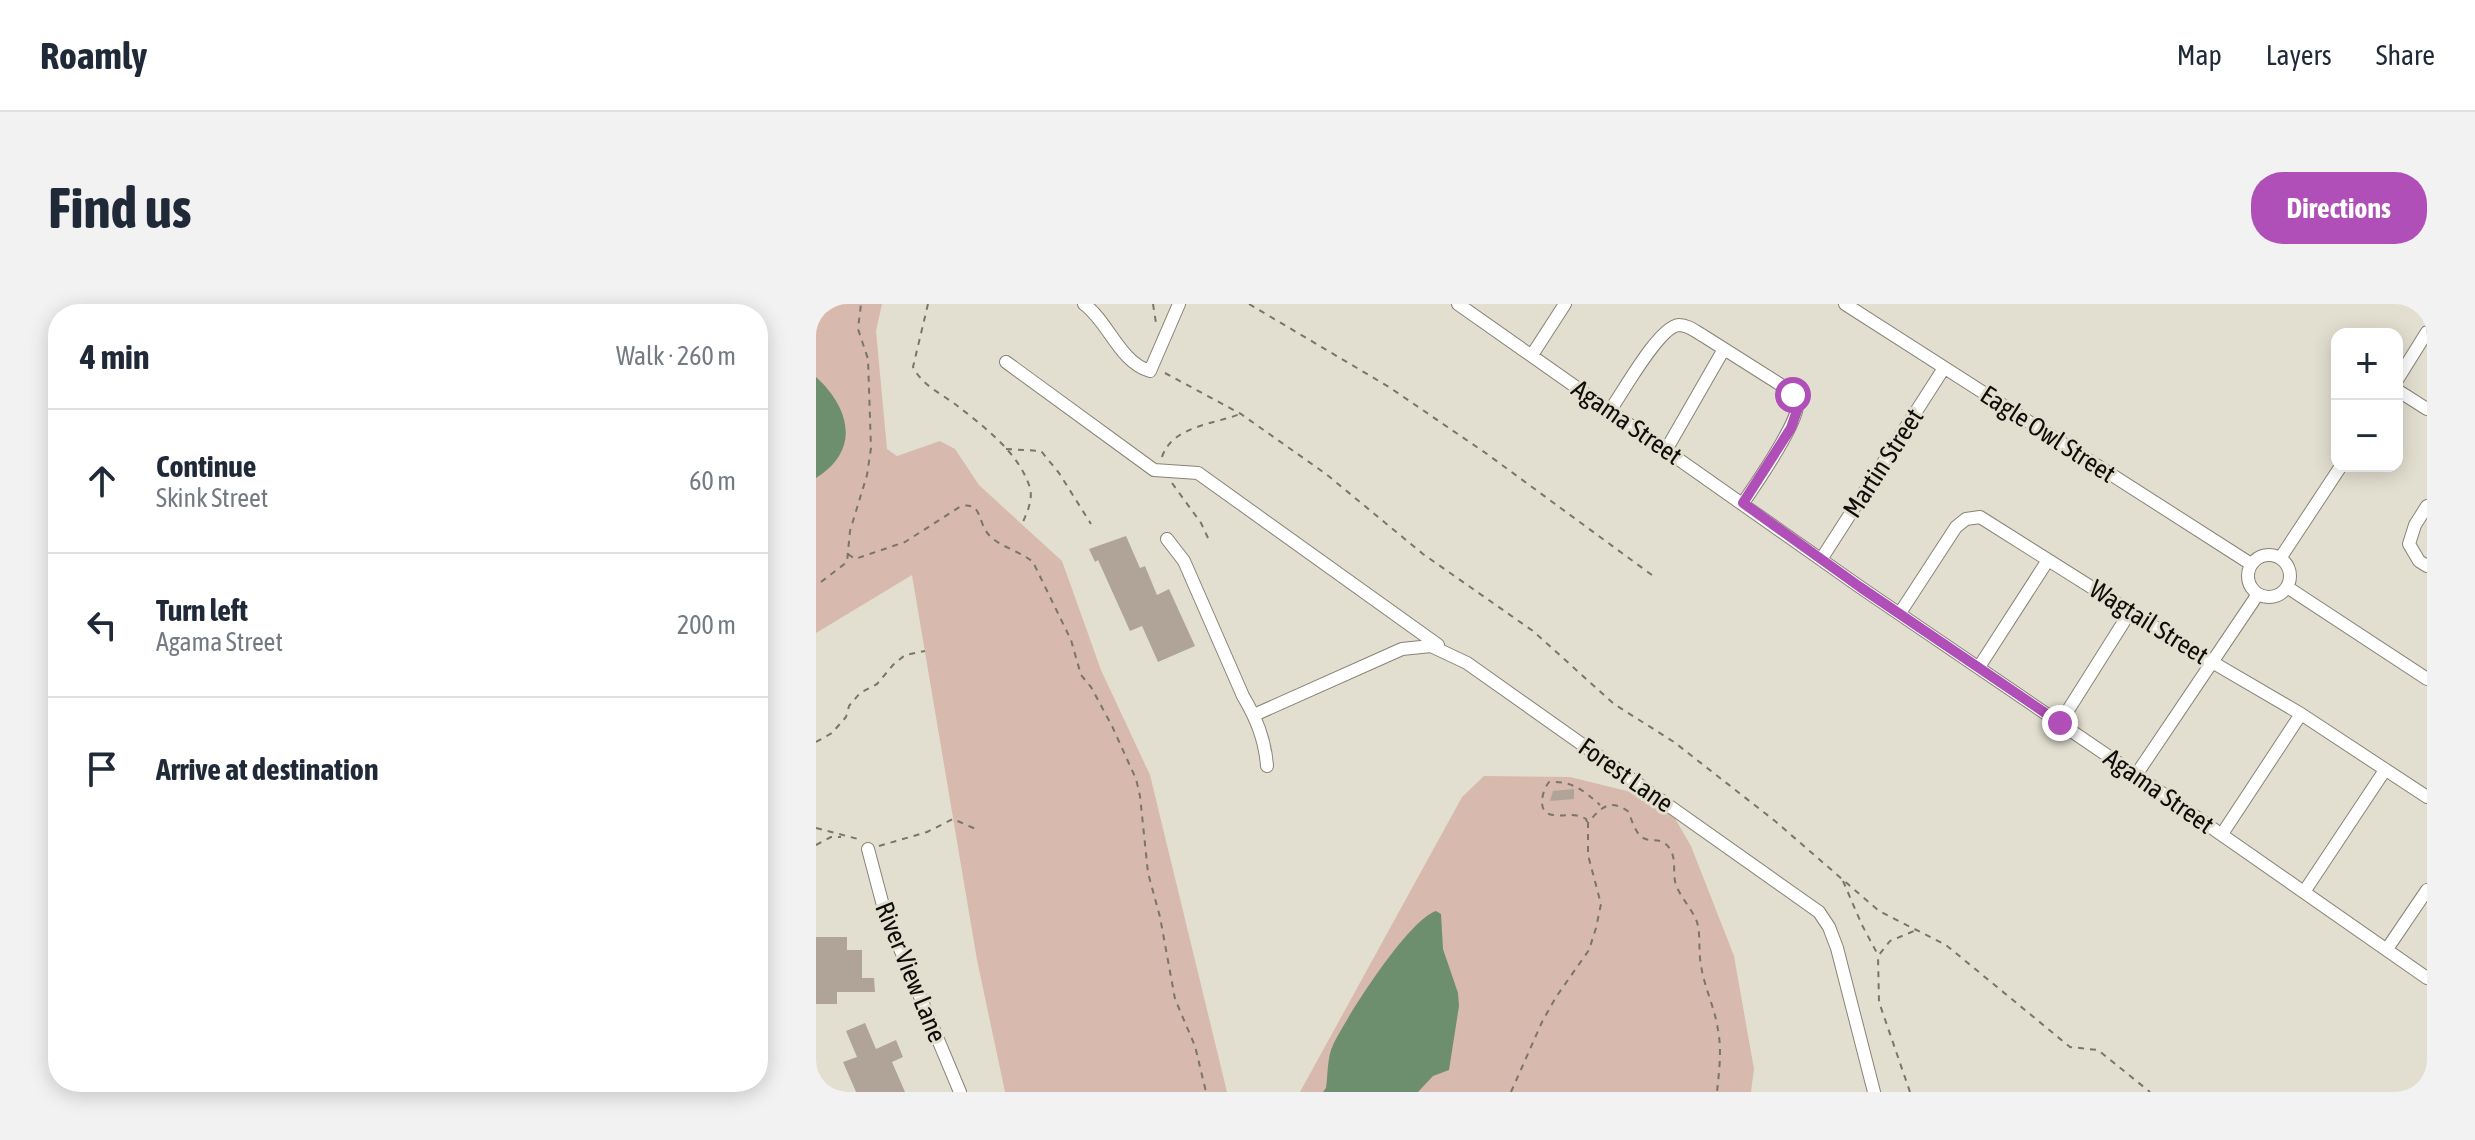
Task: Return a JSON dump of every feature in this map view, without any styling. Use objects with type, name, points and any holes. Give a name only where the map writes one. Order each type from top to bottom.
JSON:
[{"type":"street","points":[[1084,304],[1095,311],[1134,363],[1146,370],[1153,367],[1179,304]]},
{"type":"street","name":"Agama Street","points":[[1458,304],[1609,412],[2427,978]]},
{"type":"street","points":[[1532,355],[1565,304]]},
{"type":"street","name":"Eagle Owl Street","points":[[1845,304],[2251,564]]},
{"type":"street","points":[[1609,412],[1658,339],[1671,327],[1683,325],[1786,389],[1793,395],[1798,408],[1791,428],[1743,503]]},
{"type":"street","points":[[2403,370],[2427,332]]},
{"type":"street","points":[[1666,450],[1724,349]]},
{"type":"street","points":[[1006,362],[1154,470],[1198,473],[1447,652]]},
{"type":"street","name":"Martin Street","points":[[1822,558],[1944,368]]},
{"type":"street","points":[[2403,394],[2427,409]]},
{"type":"street","points":[[2281,557],[2337,472]]},
{"type":"street","points":[[2427,506],[2415,525],[2409,544],[2419,561],[2427,566]]},
{"type":"street","name":"Wagtail Street","points":[[1900,613],[1956,527],[1971,517],[1980,517],[2130,612],[2301,714],[2427,797]]},
{"type":"street","points":[[1167,539],[1184,561],[1254,715],[1264,739],[1267,766]]},
{"type":"street","points":[[2264,555],[2281,557],[2289,566],[2291,577],[2287,587],[2274,597],[2258,594],[2250,586],[2247,575],[2251,564],[2264,555]]},
{"type":"street","points":[[1979,667],[2048,560]]},
{"type":"street","points":[[2287,587],[2426,675]]},
{"type":"street","points":[[2136,775],[2258,594]]},
{"type":"street","points":[[2060,723],[2130,612]]},
{"type":"street","name":"Forest Lane","points":[[1254,715],[1402,649],[1425,645],[1467,663],[1819,912],[1837,948],[1874,1092]]},
{"type":"street","points":[[2222,834],[2301,714]]},
{"type":"street","points":[[2304,892],[2385,770]]},
{"type":"street","name":"River View Lane","points":[[868,849],[885,913],[960,1092]]},
{"type":"street","points":[[2387,949],[2427,890]]},
{"type":"path","points":[[821,582],[847,562],[850,531],[867,475],[871,448],[868,359],[858,329],[861,304]]},
{"type":"path","points":[[928,304],[913,367],[917,375],[989,430],[1019,465],[1031,490],[1029,509],[1022,524]]},
{"type":"path","points":[[1249,304],[1389,387],[1487,454],[1656,578]]},
{"type":"path","points":[[1153,367],[1241,414],[1326,474],[1423,554],[1533,631],[1614,704],[1674,742],[1775,821],[1879,911],[1946,945],[2070,1047],[2098,1050],[2150,1092]]},
{"type":"path","points":[[1005,449],[1041,451],[1059,473],[1091,524]]},
{"type":"path","points":[[848,554],[855,559],[905,542],[961,506],[969,505],[975,506],[984,530],[992,539],[1033,562],[1071,640],[1081,675],[1112,726],[1136,779],[1148,873],[1160,917],[1175,999],[1195,1046],[1206,1092]]},
{"type":"path","points":[[816,742],[832,733],[860,693],[877,684],[893,665],[905,655],[925,651]]},
{"type":"path","points":[[1511,1092],[1542,1022],[1589,950],[1601,904],[1588,855],[1586,819],[1572,813],[1552,815],[1546,812],[1541,798],[1549,782],[1569,782],[1581,787],[1602,806]]},
{"type":"path","points":[[1588,823],[1602,806],[1620,806],[1629,812],[1635,833],[1644,840],[1660,841],[1668,846],[1677,888],[1695,918],[1700,935],[1701,966],[1718,1029],[1720,1056],[1717,1092]]},
{"type":"path","points":[[816,845],[831,837],[856,837],[868,849],[927,832],[953,819],[978,830]]},
{"type":"path","points":[[816,828],[846,837]]},
{"type":"path","points":[[1843,881],[1878,956],[1879,1002],[1910,1092]]},
{"type":"path","points":[[1878,956],[1890,941],[1916,931]]},
{"type":"shaded area","points":[[816,304],[882,304],[876,331],[887,449],[897,456],[940,441],[955,449],[979,485],[1062,561],[1101,670],[1150,775],[1227,1092],[1005,1092],[977,960],[912,575],[816,633]]},
{"type":"shaded area","points":[[816,377],[837,402],[846,429],[840,455],[816,478]]},
{"type":"shaded area","points":[[1484,776],[1570,777],[1643,795],[1670,810],[1691,846],[1734,956],[1754,1069],[1751,1092],[1300,1092],[1462,797]]},
{"type":"shaded area","points":[[1436,911],[1441,914],[1443,949],[1458,993],[1459,1006],[1449,1070],[1433,1076],[1418,1092],[1323,1092],[1331,1050],[1351,1013],[1379,970],[1410,932]]},
{"type":"building","points":[[1126,536],[1140,568],[1145,566],[1157,595],[1169,589],[1195,646],[1158,662],[1142,626],[1130,631],[1098,560],[1095,562],[1089,549]]},
{"type":"building","points":[[1574,789],[1574,799],[1550,801],[1553,791]]},
{"type":"building","points":[[816,937],[847,937],[847,950],[862,950],[862,978],[874,978],[875,992],[837,992],[837,1004],[816,1004]]},
{"type":"building","points":[[865,1023],[876,1049],[896,1040],[903,1057],[892,1062],[905,1092],[856,1092],[843,1062],[857,1057],[846,1031]]},
{"type":"route","points":[[1793,395],[1798,412],[1791,428],[1743,503],[2060,723]]}]
